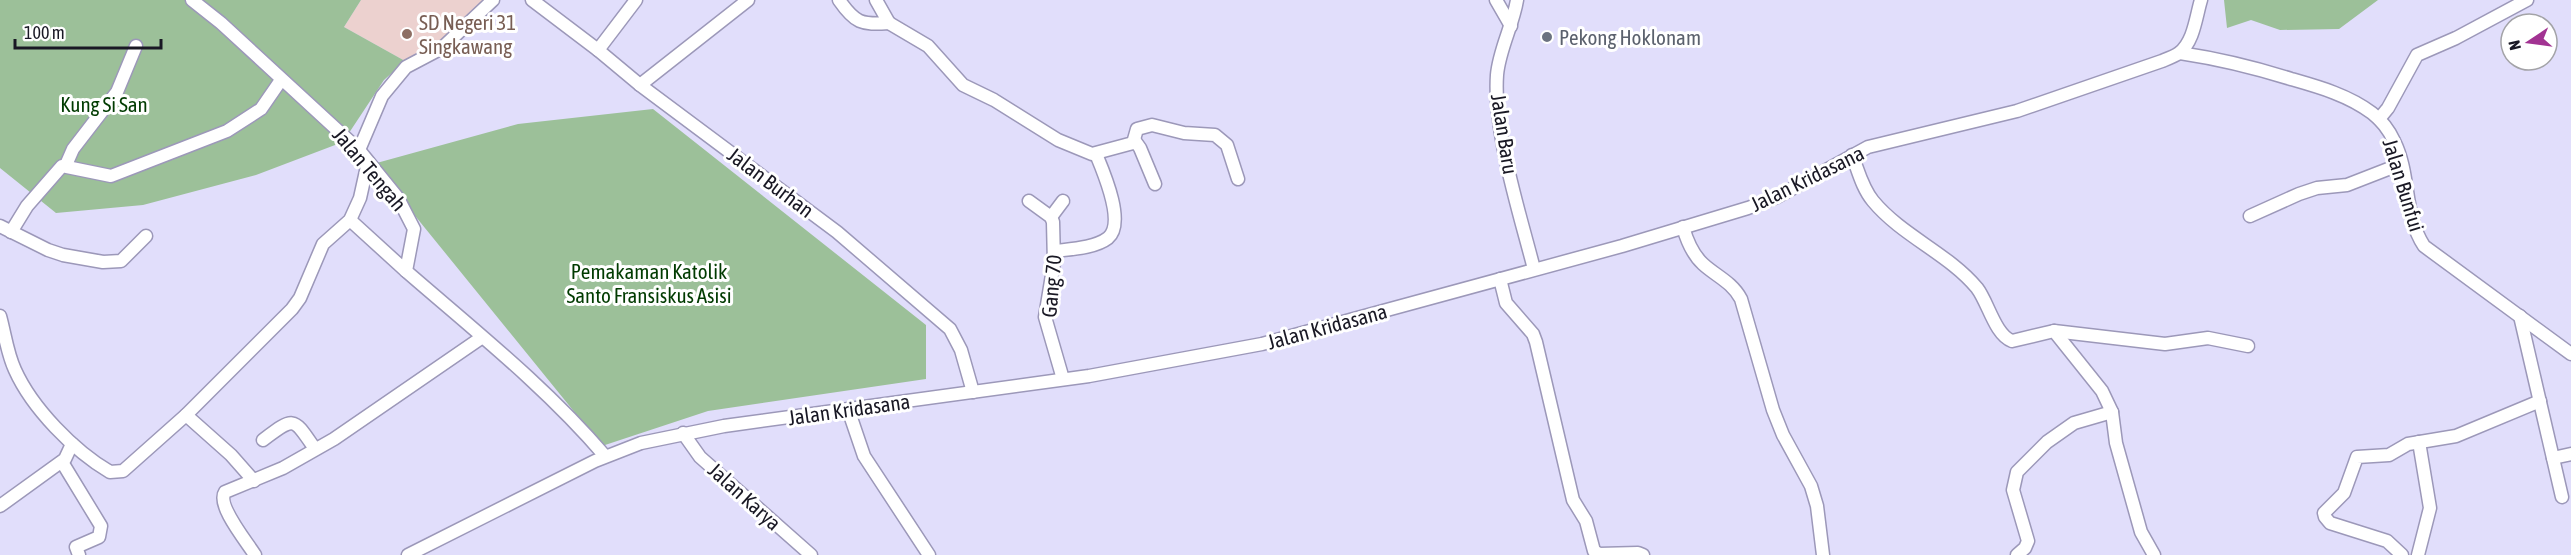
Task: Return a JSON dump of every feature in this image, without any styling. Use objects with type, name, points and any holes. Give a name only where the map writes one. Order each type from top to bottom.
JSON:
[{"type":"street","name":"Jalan Tengah","points":[[192,0],[221,23],[358,150],[398,198],[414,229],[406,271]]},
{"type":"street","points":[[358,150],[382,96],[406,67],[452,40],[493,0]]},
{"type":"street","name":"Jalan Burhan","points":[[532,0],[640,85],[837,232],[950,329],[961,350],[973,392]]},
{"type":"street","points":[[598,50],[636,0]]},
{"type":"street","points":[[640,85],[748,0]]},
{"type":"street","points":[[839,0],[855,21],[863,24],[889,23],[907,32],[934,51],[963,85],[994,100],[1058,140],[1096,154],[1135,141]]},
{"type":"street","points":[[876,0],[889,23]]},
{"type":"street","points":[[1496,0],[1511,26]]},
{"type":"street","name":"Jalan Baru","points":[[1517,0],[1498,67],[1498,100],[1510,171],[1534,269]]},
{"type":"street","points":[[2180,53],[2192,32],[2201,0]]},
{"type":"street","points":[[2379,119],[2388,108],[2416,55],[2456,38],[2527,0]]},
{"type":"street","points":[[136,46],[117,92],[73,149],[66,165],[55,171],[6,229],[48,250],[115,263],[128,256],[146,236]]},
{"type":"street","name":"Jalan Bunfui","points":[[2180,53],[2228,60],[2314,86],[2355,102],[2379,119],[2394,141],[2401,164],[2413,226],[2424,246],[2571,354]]},
{"type":"street","name":"Jalan Kridasana","points":[[416,553],[605,456],[641,443],[683,434],[1063,379],[1262,344],[1761,204],[1852,155],[1887,142],[1980,121],[2064,96],[2180,53]]},
{"type":"street","points":[[66,165],[111,176],[227,131],[261,109],[281,80]]},
{"type":"street","points":[[1155,184],[1135,141],[1137,129],[1145,125],[1155,125],[1184,133],[1215,135],[1227,145],[1238,179]]},
{"type":"street","points":[[1055,251],[1099,242],[1113,232],[1114,207],[1109,185],[1096,154]]},
{"type":"street","points":[[1852,155],[1863,184],[1873,201],[1905,231],[1971,281],[1983,296],[2003,336],[2012,340],[2054,331],[2165,344],[2208,338],[2248,346]]},
{"type":"street","points":[[0,316],[16,371],[27,392],[72,444],[102,467],[116,473],[129,467],[186,415],[292,309],[300,298],[323,244],[350,220],[360,198],[368,162]]},
{"type":"street","points":[[2250,216],[2299,194],[2317,188],[2347,185],[2401,164]]},
{"type":"street","points":[[1029,201],[1051,217],[1063,201]]},
{"type":"street","name":"Gang 70","points":[[1051,217],[1055,251],[1045,317],[1063,379]]},
{"type":"street","points":[[350,220],[549,398],[605,456]]},
{"type":"street","points":[[1683,227],[1691,249],[1698,259],[1732,286],[1741,299],[1773,410],[1783,435],[1811,486],[1817,506],[1823,555]]},
{"type":"street","points":[[1500,279],[1506,303],[1533,334],[1536,342],[1573,500],[1581,512],[1591,545],[1596,553],[1643,555]]},
{"type":"street","points":[[2520,316],[2562,497]]},
{"type":"street","points":[[2054,331],[2102,391],[2112,412],[2115,443],[2141,532],[2154,555]]},
{"type":"street","points":[[255,555],[227,514],[222,496],[228,490],[254,481],[315,449],[434,372],[481,338]]},
{"type":"street","points":[[2402,555],[2387,541],[2330,523],[2324,514],[2344,493],[2356,457],[2389,454],[2408,444],[2456,436],[2540,401]]},
{"type":"street","points":[[848,409],[864,456],[928,555]]},
{"type":"street","points":[[2017,555],[2025,548],[2028,541],[2013,490],[2013,480],[2017,472],[2046,442],[2074,423],[2112,412]]},
{"type":"street","points":[[186,415],[231,455],[254,481]]},
{"type":"street","points":[[263,440],[285,424],[293,422],[298,424],[315,449]]},
{"type":"street","name":"Jalan Karya","points":[[683,434],[700,457],[811,555]]},
{"type":"street","points":[[2418,555],[2431,503],[2419,442]]},
{"type":"street","points":[[0,506],[62,462],[72,444]]},
{"type":"street","points":[[2553,459],[2571,454]]},
{"type":"street","points":[[62,462],[101,526],[99,537],[76,547],[79,555]]},
{"type":"shaded area","name":"SD Negeri 31 Singkawang","points":[[361,0],[489,0],[450,41],[433,45],[405,61],[344,27]]},
{"type":"green space","name":"Kung Si San","points":[[0,0],[361,0],[344,27],[405,61],[384,80],[343,142],[256,175],[143,205],[56,213],[0,168]]},
{"type":"green space","points":[[2224,0],[2378,0],[2339,29],[2280,30],[2251,20],[2227,28]]},
{"type":"green space","name":"Pemakaman Katolik Santo Fransiskus Asisi","points":[[653,109],[926,325],[926,379],[708,411],[602,446],[373,164],[518,124]]},
{"type":"place","name":"SD Negeri 31 Singkawang","points":[[407,34]]},
{"type":"place","name":"Pekong Hoklonam","points":[[1547,37]]}]
